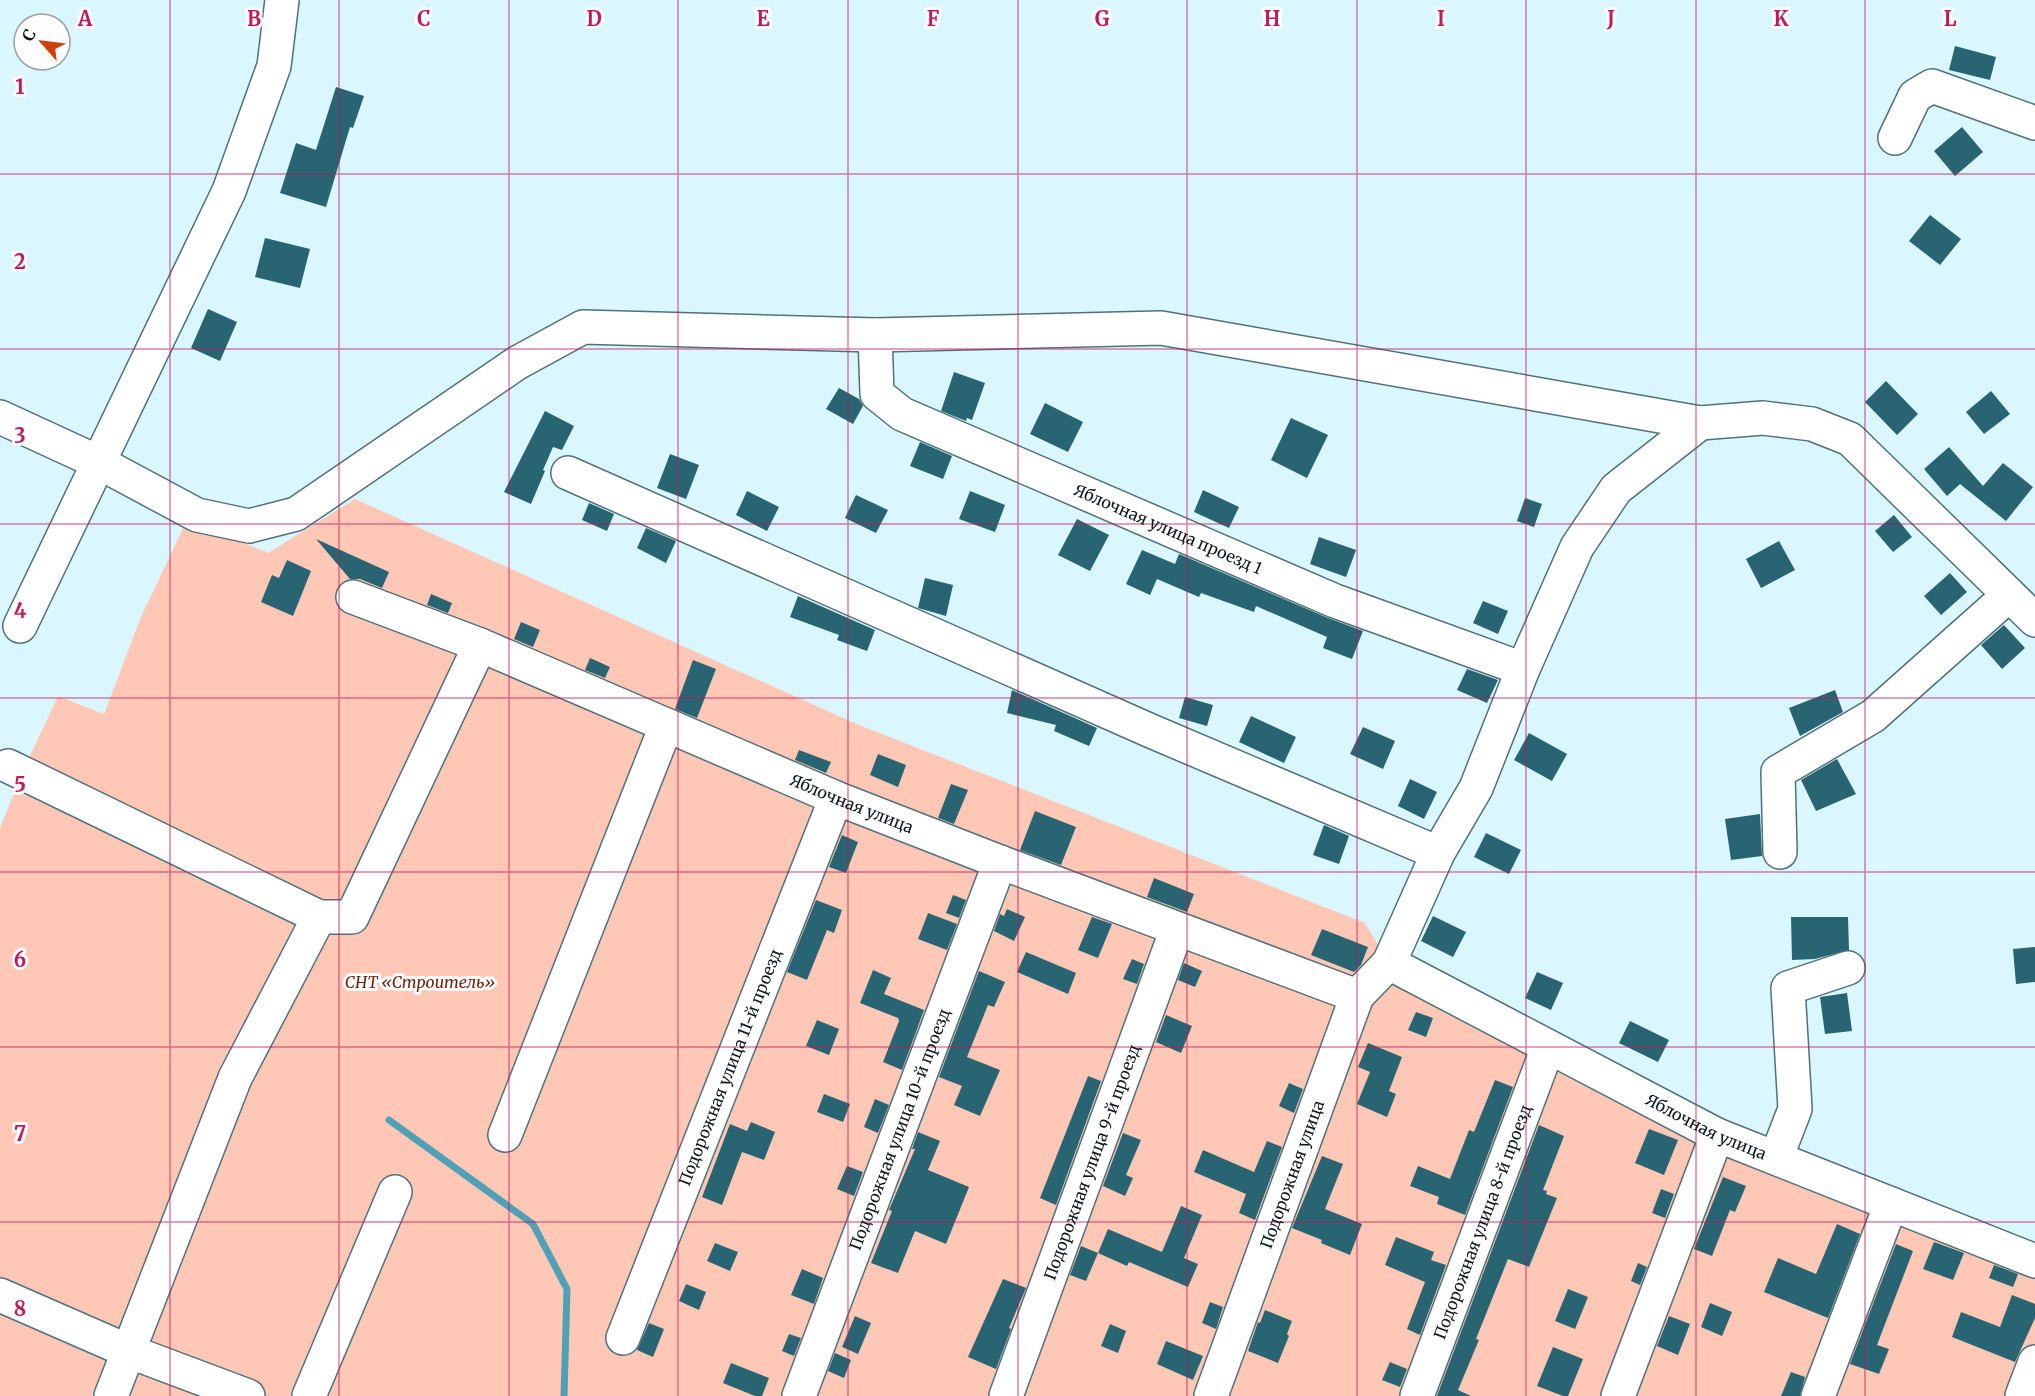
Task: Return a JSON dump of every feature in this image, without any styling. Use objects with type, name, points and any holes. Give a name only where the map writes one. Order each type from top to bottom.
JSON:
[{"type":"street","points":[[20,626],[229,191],[274,66],[282,0]]},
{"type":"street","points":[[1895,138],[1915,96],[1932,86],[2035,123]]},
{"type":"street","points":[[0,417],[100,463],[198,514],[249,526],[296,514],[517,363],[583,327],[875,335],[1161,328],[1700,423],[1763,418],[1812,424],[1850,439],[2035,620]]},
{"type":"street","name":"Яблочная улица проезд 1","points":[[875,335],[877,394],[902,414],[1335,601],[1523,669]]},
{"type":"street","points":[[1389,963],[1438,853],[1476,788],[1523,669],[1577,547],[1616,489],[1700,423]]},
{"type":"street","points":[[567,473],[1151,731],[1438,853]]},
{"type":"street","points":[[1780,852],[1778,772],[1873,716],[2009,595]]},
{"type":"street","name":"Яблочная улица","points":[[353,597],[480,645],[836,798],[1357,996]]},
{"type":"street","points":[[8,766],[319,917],[352,917],[480,645]]},
{"type":"street","points":[[505,1135],[666,726]]},
{"type":"street","name":"Подорожная улица 11-й проезд","points":[[623,1338],[836,798]]},
{"type":"street","name":"Подорожная улица 10-й проезд","points":[[799,1396],[1000,862]]},
{"type":"street","points":[[111,1396],[235,1078],[319,917]]},
{"type":"street","name":"Подорожная улица 9-й проезд","points":[[1006,1396],[1177,929]]},
{"type":"street","name":"Яблочная улица","points":[[1389,963],[1717,1134],[2035,1261]]},
{"type":"street","name":"Подорожная улица","points":[[1211,1396],[1357,996],[1389,963]]},
{"type":"street","points":[[1776,1158],[1795,1109],[1788,988],[1848,968]]},
{"type":"street","name":"Подорожная улица 8-й проезд","points":[[1417,1396],[1548,1047]]},
{"type":"street","points":[[1618,1396],[1717,1134]]},
{"type":"street","points":[[309,1396],[395,1192]]},
{"type":"street","points":[[1818,1396],[1891,1204]]},
{"type":"street","points":[[0,1295],[128,1351],[248,1396]]},
{"type":"street","points":[[2022,1396],[2035,1362]]},
{"type":"green space","name":"СНТ «Строитель»","points":[[355,499],[859,725],[1365,923],[1397,977],[2035,1265],[2035,1396],[113,1396],[131,1344],[0,1283],[0,828],[23,771],[58,696],[104,714],[141,617],[187,520],[268,553]]},
{"type":"green space","points":[[0,1301],[113,1341],[92,1396],[0,1396]]},
{"type":"building","points":[[1955,46],[1996,57],[1990,80],[1949,70]]},
{"type":"building","points":[[336,87],[364,96],[353,128],[350,127],[326,207],[280,193],[296,143],[316,150]]},
{"type":"building","points":[[1962,127],[1983,152],[1955,176],[1934,151]]},
{"type":"building","points":[[1930,215],[1961,239],[1940,265],[1909,241]]},
{"type":"building","points":[[265,238],[310,249],[300,288],[255,277]]},
{"type":"building","points":[[208,309],[237,322],[220,361],[191,348]]},
{"type":"building","points":[[954,372],[985,383],[972,420],[967,418],[966,421],[941,411]]},
{"type":"building","points":[[1886,381],[1918,414],[1897,435],[1865,402]]},
{"type":"building","points":[[839,388],[859,399],[863,406],[853,424],[826,409]]},
{"type":"building","points":[[1991,391],[2010,414],[1984,434],[1966,412]]},
{"type":"building","points":[[1045,403],[1083,422],[1068,452],[1030,434]]},
{"type":"building","points":[[545,411],[574,426],[562,450],[553,447],[531,504],[504,492]]},
{"type":"building","points":[[1291,418],[1328,435],[1307,478],[1271,460]]},
{"type":"building","points":[[920,442],[952,456],[943,479],[910,466]]},
{"type":"building","points":[[1949,447],[1983,486],[2003,463],[2033,487],[2006,521],[1960,484],[1947,496],[1924,469]]},
{"type":"building","points":[[670,454],[699,465],[686,499],[657,488]]},
{"type":"building","points":[[1203,490],[1239,507],[1229,528],[1194,512]]},
{"type":"building","points":[[747,491],[779,507],[767,531],[736,515]]},
{"type":"building","points":[[970,491],[1005,505],[995,532],[959,519]]},
{"type":"building","points":[[856,495],[888,510],[876,533],[845,518]]},
{"type":"building","points":[[1525,498],[1542,504],[1534,527],[1517,521]]},
{"type":"building","points":[[589,503],[614,514],[607,531],[582,520]]},
{"type":"building","points":[[1894,515],[1912,537],[1893,552],[1875,531]]},
{"type":"building","points":[[1077,519],[1109,535],[1090,571],[1058,555]]},
{"type":"building","points":[[646,528],[676,541],[666,563],[637,548]]},
{"type":"building","points":[[1319,537],[1356,550],[1346,577],[1310,564]]},
{"type":"building","points":[[316,539],[389,572],[382,588],[360,579],[350,579]]},
{"type":"building","points":[[1779,541],[1795,570],[1761,588],[1746,559]]},
{"type":"building","points":[[1142,550],[1175,564],[1179,554],[1363,631],[1352,659],[1323,648],[1327,637],[1256,606],[1254,612],[1201,593],[1199,597],[1157,579],[1150,595],[1126,584]]},
{"type":"building","points":[[287,560],[311,571],[293,616],[261,602],[272,575],[279,578]]},
{"type":"building","points":[[1950,573],[1967,592],[1941,615],[1924,596]]},
{"type":"building","points":[[925,578],[953,585],[946,616],[918,608]]},
{"type":"building","points":[[431,594],[452,603],[448,613],[427,605]]},
{"type":"building","points":[[798,596],[875,630],[867,651],[837,640],[839,635],[790,617]]},
{"type":"building","points":[[1483,601],[1508,611],[1498,634],[1473,623]]},
{"type":"building","points":[[521,622],[540,630],[533,647],[514,639]]},
{"type":"building","points":[[2004,625],[2025,648],[2002,669],[1981,645]]},
{"type":"building","points":[[590,658],[610,667],[605,678],[585,670]]},
{"type":"building","points":[[693,660],[716,669],[697,718],[675,709]]},
{"type":"building","points":[[1467,669],[1498,680],[1487,703],[1457,690]]},
{"type":"building","points":[[1012,690],[1097,728],[1089,746],[1054,731],[1056,725],[1007,713]]},
{"type":"building","points":[[1835,690],[1843,712],[1800,736],[1789,708]]},
{"type":"building","points":[[1185,697],[1213,705],[1207,726],[1179,718]]},
{"type":"building","points":[[1251,716],[1296,737],[1284,763],[1239,742]]},
{"type":"building","points":[[1363,727],[1395,741],[1383,769],[1350,754]]},
{"type":"building","points":[[1529,733],[1567,754],[1552,781],[1514,760]]},
{"type":"building","points":[[799,750],[831,762],[826,773],[795,760]]},
{"type":"building","points":[[878,754],[906,765],[898,787],[870,775]]},
{"type":"building","points":[[1837,759],[1856,794],[1816,811],[1801,780]]},
{"type":"building","points":[[1410,779],[1437,792],[1424,819],[1398,806]]},
{"type":"building","points":[[951,784],[968,790],[954,824],[938,818]]},
{"type":"building","points":[[1035,811],[1076,827],[1061,865],[1020,850]]},
{"type":"building","points":[[1760,814],[1762,856],[1731,860],[1725,819]]},
{"type":"building","points":[[1324,825],[1349,836],[1339,864],[1313,855]]},
{"type":"building","points":[[1486,833],[1521,850],[1509,874],[1474,857]]},
{"type":"building","points":[[842,835],[858,842],[846,873],[829,867]]},
{"type":"building","points":[[1154,878],[1194,894],[1187,912],[1147,897]]},
{"type":"building","points":[[953,895],[966,900],[959,918],[946,913]]},
{"type":"building","points":[[816,900],[842,910],[834,933],[827,930],[807,980],[787,972]]},
{"type":"building","points":[[1007,909],[1025,917],[1014,941],[994,931],[1000,914],[1004,916]]},
{"type":"building","points":[[928,913],[957,924],[947,950],[918,939]]},
{"type":"building","points":[[1433,916],[1466,932],[1453,957],[1421,941]]},
{"type":"building","points":[[1092,917],[1112,924],[1098,958],[1078,950]]},
{"type":"building","points":[[1791,917],[1848,917],[1849,950],[1815,959],[1792,960]]},
{"type":"building","points":[[1322,929],[1368,947],[1361,965],[1354,972],[1311,955]]},
{"type":"building","points":[[2035,947],[2035,982],[2016,984],[2013,949]]},
{"type":"building","points":[[1026,952],[1076,973],[1068,994],[1017,972]]},
{"type":"building","points":[[1132,959],[1144,964],[1137,984],[1123,979]]},
{"type":"building","points":[[1184,963],[1202,971],[1195,987],[1178,980]]},
{"type":"building","points":[[873,970],[891,978],[884,994],[924,1010],[902,1070],[883,1062],[899,1021],[898,1018],[860,1003]]},
{"type":"building","points":[[979,971],[1005,982],[994,1007],[988,1005],[967,1057],[1000,1070],[980,1116],[954,1105],[962,1086],[939,1077]]},
{"type":"building","points":[[1537,972],[1563,983],[1551,1010],[1525,998]]},
{"type":"building","points":[[1847,993],[1852,1031],[1825,1034],[1820,997]]},
{"type":"building","points":[[1416,1012],[1433,1018],[1426,1037],[1408,1030]]},
{"type":"building","points":[[1166,1015],[1192,1026],[1181,1053],[1156,1042]]},
{"type":"building","points":[[817,1020],[839,1029],[829,1055],[806,1046]]},
{"type":"building","points":[[1630,1021],[1669,1040],[1658,1062],[1619,1043]]},
{"type":"building","points":[[1368,1043],[1402,1057],[1389,1091],[1396,1094],[1387,1117],[1357,1104],[1370,1072],[1358,1067]]},
{"type":"building","points":[[1088,1076],[1101,1081],[1056,1205],[1040,1198]]},
{"type":"building","points":[[1495,1080],[1513,1087],[1465,1215],[1437,1204],[1439,1197],[1410,1186],[1418,1166],[1450,1179],[1469,1130],[1474,1132]]},
{"type":"building","points":[[1289,1083],[1303,1089],[1294,1113],[1279,1106]]},
{"type":"building","points":[[824,1094],[850,1104],[843,1122],[817,1112]]},
{"type":"building","points":[[875,1099],[889,1105],[878,1133],[864,1127]]},
{"type":"building","points":[[751,1122],[775,1132],[764,1160],[742,1152],[722,1205],[702,1197],[730,1124],[747,1131]]},
{"type":"building","points":[[1539,1125],[1564,1136],[1543,1190],[1547,1191],[1546,1194],[1557,1198],[1529,1267],[1508,1259],[1458,1390],[1471,1396],[1437,1396]]},
{"type":"building","points":[[1649,1129],[1678,1140],[1664,1175],[1635,1163]]},
{"type":"building","points":[[918,1132],[940,1141],[928,1170],[969,1187],[946,1244],[915,1231],[898,1273],[871,1263],[892,1211],[889,1210],[915,1149],[912,1149]]},
{"type":"building","points":[[1123,1133],[1141,1140],[1126,1175],[1133,1178],[1125,1196],[1103,1186]]},
{"type":"building","points":[[1267,1141],[1282,1147],[1255,1220],[1239,1213],[1246,1194],[1194,1172],[1203,1150],[1254,1172]]},
{"type":"building","points":[[1322,1156],[1343,1164],[1325,1209],[1362,1224],[1350,1255],[1292,1228]]},
{"type":"building","points":[[847,1166],[863,1172],[854,1196],[837,1189]]},
{"type":"building","points":[[1723,1177],[1746,1186],[1735,1212],[1730,1210],[1712,1256],[1694,1249]]},
{"type":"building","points":[[1661,1189],[1674,1194],[1665,1218],[1652,1213]]},
{"type":"building","points":[[1181,1206],[1202,1215],[1184,1258],[1198,1264],[1188,1287],[1129,1262],[1127,1266],[1098,1253],[1108,1229],[1162,1252]]},
{"type":"building","points":[[1837,1224],[1860,1234],[1828,1318],[1764,1292],[1778,1258],[1816,1274]]},
{"type":"building","points":[[1396,1237],[1434,1252],[1431,1260],[1446,1265],[1420,1335],[1407,1329],[1425,1282],[1385,1265]]},
{"type":"building","points":[[1934,1242],[1964,1253],[1953,1280],[1923,1269]]},
{"type":"building","points":[[715,1243],[738,1252],[730,1271],[707,1261]]},
{"type":"building","points":[[1896,1244],[1913,1251],[1877,1345],[1889,1349],[1879,1374],[1850,1364]]},
{"type":"building","points":[[1081,1246],[1098,1253],[1086,1281],[1070,1275]]},
{"type":"building","points":[[1638,1263],[1647,1267],[1640,1285],[1631,1281]]},
{"type":"building","points":[[1994,1265],[2018,1274],[2013,1287],[1989,1278]]},
{"type":"building","points":[[802,1269],[823,1278],[814,1304],[791,1295]]},
{"type":"building","points":[[1003,1279],[1026,1288],[1009,1328],[1011,1329],[996,1369],[968,1357]]},
{"type":"building","points":[[686,1284],[706,1292],[699,1310],[679,1301]]},
{"type":"building","points":[[1568,1289],[1588,1297],[1575,1329],[1555,1321]]},
{"type":"building","points":[[2012,1295],[2035,1304],[2035,1318],[2015,1362],[1952,1337],[1961,1312],[2000,1327]]},
{"type":"building","points":[[1210,1302],[1223,1307],[1216,1329],[1202,1323]]},
{"type":"building","points":[[1710,1303],[1732,1312],[1722,1336],[1701,1327]]},
{"type":"building","points":[[1265,1310],[1292,1321],[1287,1334],[1289,1336],[1278,1363],[1248,1351],[1258,1322],[1260,1323]]},
{"type":"building","points":[[855,1316],[871,1323],[858,1354],[842,1347]]},
{"type":"building","points":[[1669,1316],[1690,1324],[1678,1355],[1657,1346]]},
{"type":"building","points":[[649,1323],[664,1329],[653,1357],[637,1350]]},
{"type":"building","points":[[1110,1324],[1126,1331],[1118,1353],[1101,1346]]},
{"type":"building","points":[[789,1334],[801,1338],[794,1356],[782,1351]]},
{"type":"building","points":[[1166,1341],[1203,1356],[1193,1380],[1157,1364]]},
{"type":"building","points":[[1553,1347],[1583,1359],[1568,1396],[1537,1386]]},
{"type":"building","points":[[835,1353],[851,1360],[844,1378],[828,1371]]},
{"type":"building","points":[[1390,1362],[1407,1369],[1400,1387],[1382,1380]]},
{"type":"building","points":[[731,1363],[769,1378],[762,1396],[755,1396],[723,1383]]},
{"type":"building","points":[[1791,1372],[1805,1377],[1800,1396],[1781,1396]]},
{"type":"waterway","points":[[389,1120],[533,1224],[567,1289],[564,1396]]}]
